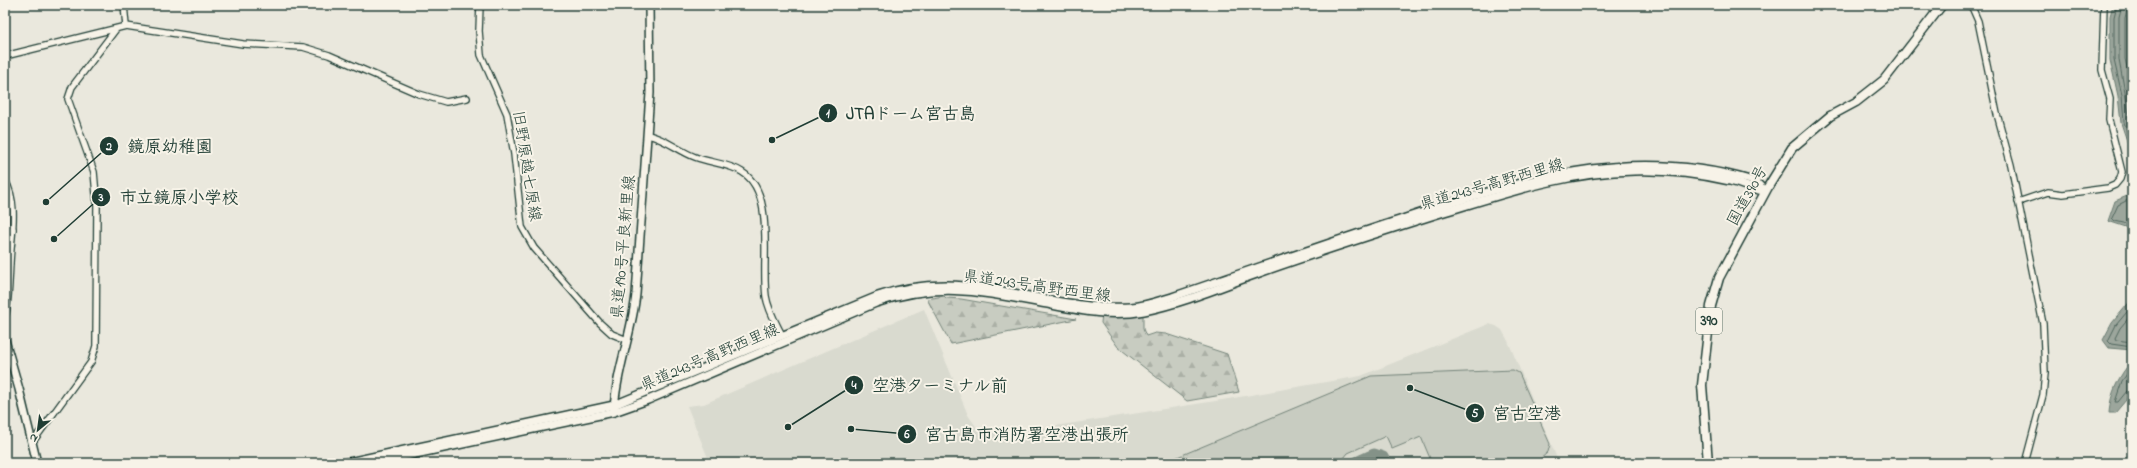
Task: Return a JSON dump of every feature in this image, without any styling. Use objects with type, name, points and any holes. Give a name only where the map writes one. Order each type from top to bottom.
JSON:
[{"type":"highway","name":"国道390号","points":[[1708,463],[1702,385],[1711,306],[1719,278],[1765,191],[1792,148],[1830,116],[1856,102],[1884,80],[1942,5]]},
{"type":"main road","name":"県道190号平良新里線","points":[[614,409],[616,378],[636,301],[650,93],[649,5]]},
{"type":"main road","name":"県道243号高野西里線","points":[[614,409],[782,335],[893,291],[932,284],[966,285],[1098,306],[1142,305],[1172,297],[1310,249],[1425,212],[1532,180],[1572,171],[1630,165],[1694,168],[1750,180],[1757,183],[1765,191]]},
{"type":"main road","name":"県道243号高野西里線","points":[[614,409],[648,400],[876,303],[910,293],[931,290],[966,290],[1088,311],[1113,313],[1143,311],[1206,292],[1314,253],[1508,193],[1562,178],[1625,171],[1665,172],[1718,179],[1765,191]]},
{"type":"main road","points":[[5,340],[37,463]]},
{"type":"main road","points":[[344,463],[614,409]]},
{"type":"main road","points":[[373,463],[580,421],[614,409]]},
{"type":"street","points":[[124,5],[126,26]]},
{"type":"street","name":"旧野原越七原線","points":[[480,5],[479,31],[481,55],[507,114],[522,227],[534,248],[600,323],[612,334],[627,340]]},
{"type":"street","points":[[1971,5],[1978,21],[2043,324],[2045,351],[2043,396],[2025,463]]},
{"type":"street","points":[[2018,202],[2048,192],[2063,194],[2108,188],[2115,186],[2120,179],[2122,172],[2110,120],[2110,99],[2102,70],[2104,5]]},
{"type":"street","points":[[5,56],[126,26],[242,44],[303,47],[329,55],[419,94],[446,102],[467,98]]},
{"type":"street","points":[[32,443],[91,362],[96,346],[97,206],[94,172],[68,99],[72,87],[116,29]]},
{"type":"street","points":[[648,135],[658,137],[692,156],[741,171],[755,184],[759,191],[763,209],[766,296],[771,312],[782,335]]},
{"type":"street","points":[[5,180],[12,208],[13,229],[10,265],[10,290],[6,313]]},
{"type":"street","points":[[5,230],[13,229]]},
{"type":"shaded area","points":[[924,309],[968,415],[977,428],[995,433],[1036,429],[1222,400],[1361,376],[1489,324],[1502,330],[1508,341],[1559,463],[710,463],[687,406],[704,404]]},
{"type":"green space","points":[[944,296],[946,298],[961,299],[1076,319],[951,344],[927,299]]},
{"type":"green space","points":[[1143,311],[1143,329],[1146,336],[1155,333],[1166,334],[1227,354],[1239,392],[1187,401],[1118,347],[1101,323],[1102,313]]},
{"type":"green space","points":[[1513,370],[1519,373],[1550,444],[1548,452],[1536,463],[1432,463],[1421,437],[1392,449],[1386,436],[1348,453],[1340,463],[1163,463],[1371,376]]},
{"type":"water","points":[[2113,5],[2132,5],[2132,156],[2121,123],[2118,96],[2110,60],[2110,16]]},
{"type":"water","points":[[2132,194],[2132,229],[2108,221],[2115,201]]},
{"type":"water","points":[[2132,299],[2132,350],[2109,348],[2103,340],[2112,323]]},
{"type":"water","points":[[2132,361],[2132,393],[2115,413],[2109,413],[2111,399],[2116,385],[2123,372]]},
{"type":"taxiway","points":[[1354,463],[1374,454],[1383,457],[1386,463]]},
{"type":"place","name":"JTAドーム宮古島","points":[[772,140]]},
{"type":"place","name":"鏡原幼稚園","points":[[46,202]]},
{"type":"place","name":"市立鏡原小学校","points":[[54,239]]},
{"type":"place","name":"宮古空港","points":[[1410,388]]},
{"type":"place","name":"空港ターミナル前","points":[[788,427]]},
{"type":"place","name":"宮古島市消防署空港出張所","points":[[851,429]]}]
